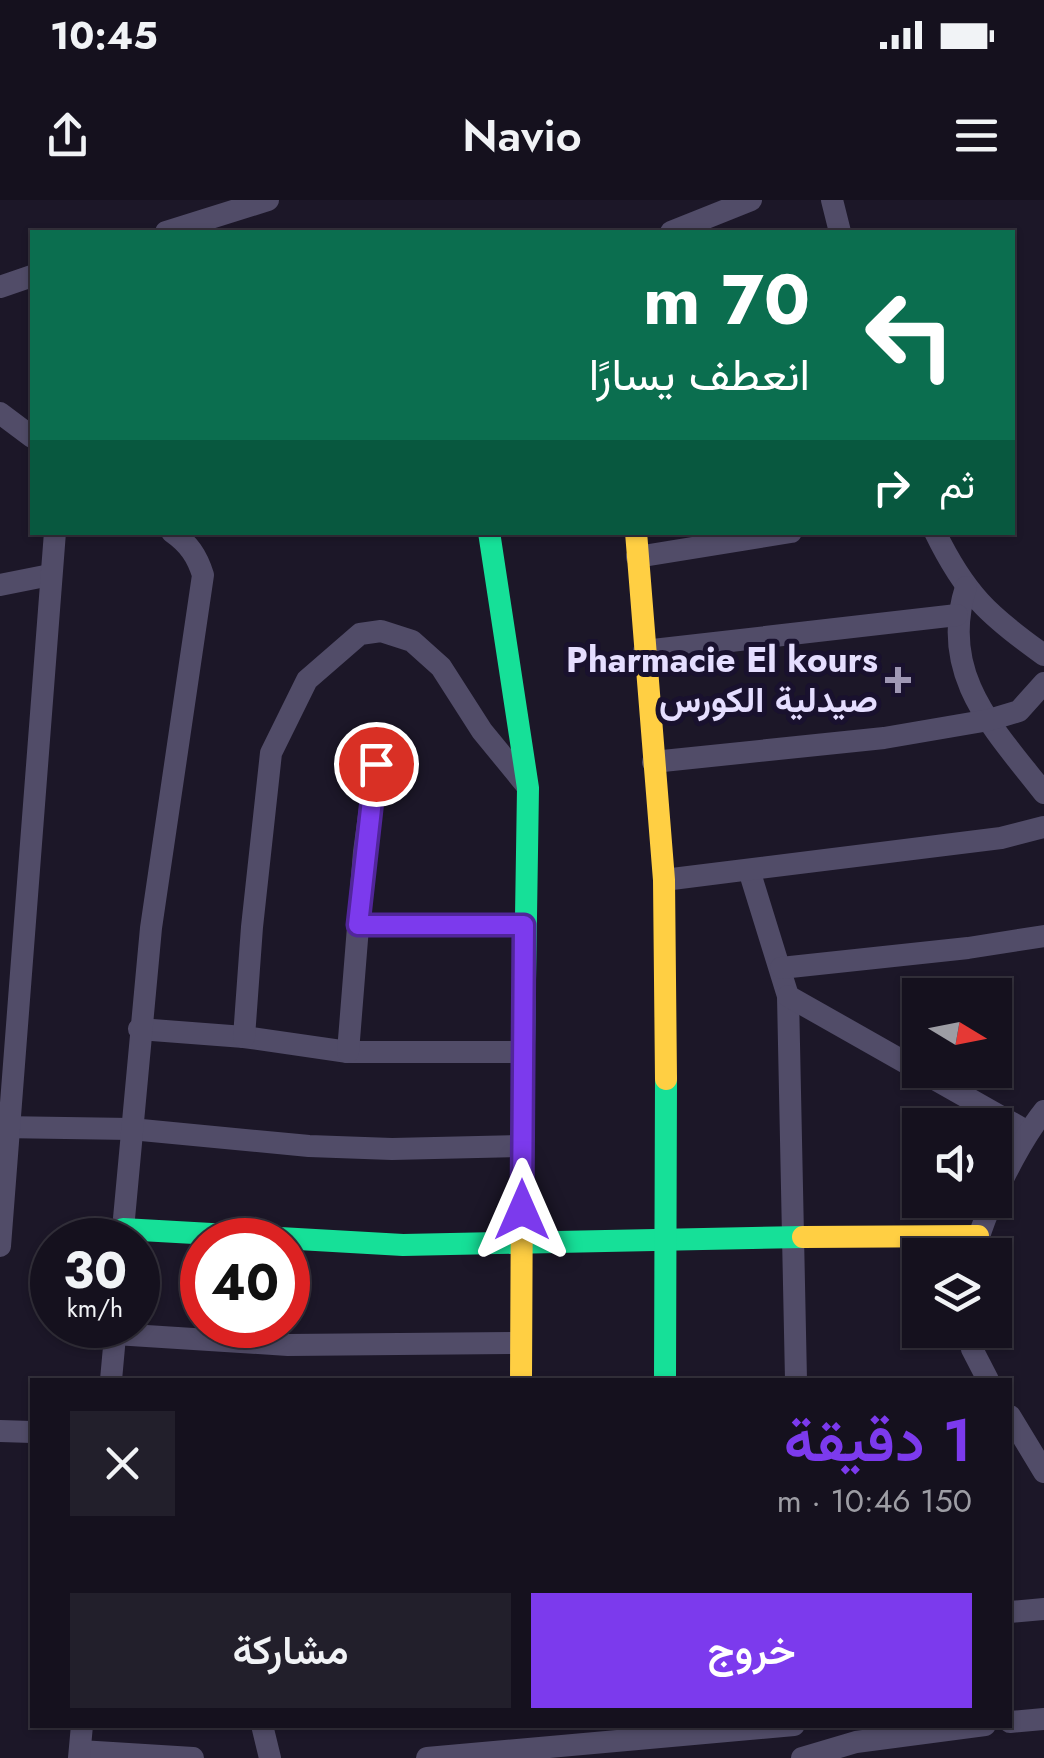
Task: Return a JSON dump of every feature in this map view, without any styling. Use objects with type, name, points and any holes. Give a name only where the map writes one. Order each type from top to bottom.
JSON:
[{"type":"street","points":[[173,230],[268,200]]},
{"type":"street","points":[[676,230],[751,200]]},
{"type":"street","points":[[832,200],[840,230]]},
{"type":"street","points":[[0,287],[30,277]]},
{"type":"street","points":[[0,413],[18,435]]},
{"type":"street","points":[[0,1246],[5,1127],[54,535]]},
{"type":"street","points":[[124,1218],[151,928],[204,575],[198,558],[181,535]]},
{"type":"street","points":[[489,535],[528,788],[521,1378]]},
{"type":"street","points":[[636,535],[664,880],[668,1238],[665,1378]]},
{"type":"street","points":[[638,557],[773,535]]},
{"type":"street","points":[[938,535],[966,587],[994,620],[1044,655]]},
{"type":"street","points":[[0,585],[50,574]]},
{"type":"street","points":[[966,587],[957,615],[963,676],[1044,793]]},
{"type":"street","points":[[644,652],[957,615]]},
{"type":"street","points":[[244,1037],[272,753],[307,680],[360,634],[380,631],[412,641],[440,667],[482,731],[528,788]]},
{"type":"street","points":[[652,762],[884,738],[990,720],[1019,711],[1044,684]]},
{"type":"street","points":[[348,1052],[376,764]]},
{"type":"street","points":[[664,880],[1001,838],[1044,827]]},
{"type":"street","points":[[749,870],[788,996],[796,1378]]},
{"type":"street","points":[[358,925],[524,925]]},
{"type":"street","points":[[780,968],[1044,936]]},
{"type":"street","points":[[788,996],[1028,1132]]},
{"type":"street","points":[[140,1029],[244,1037],[348,1052],[523,1052]]},
{"type":"street","points":[[979,1238],[1028,1132],[1044,1110]]},
{"type":"street","points":[[5,1127],[131,1129],[392,1149],[522,1146]]},
{"type":"street","points":[[160,1235],[402,1244],[668,1238],[902,1242]]},
{"type":"street","points":[[160,1334],[288,1344],[521,1342]]},
{"type":"street","points":[[110,1378],[113,1348]]},
{"type":"street","points":[[972,1348],[987,1378]]},
{"type":"street","points":[[1012,1419],[1044,1472]]},
{"type":"street","points":[[0,1431],[30,1432]]},
{"type":"street","points":[[1012,1612],[1044,1609]]},
{"type":"street","points":[[1012,1722],[1044,1720]]},
{"type":"street","points":[[82,1728],[80,1754],[192,1758]]},
{"type":"street","points":[[263,1728],[270,1758]]},
{"type":"street","points":[[426,1758],[522,1744],[754,1728]]},
{"type":"street","points":[[798,1728],[805,1757],[872,1739],[961,1728]]},
{"type":"traffic: fast","points":[[489,535],[528,788],[522,1173]]},
{"type":"traffic: fast","points":[[665,1378],[666,1079]]},
{"type":"traffic: fast","points":[[160,1231],[403,1245],[803,1237]]},
{"type":"traffic: slow","points":[[636,535],[664,880],[666,1079]]},
{"type":"traffic: slow","points":[[521,1378],[522,1173]]},
{"type":"traffic: slow","points":[[803,1237],[978,1236]]},
{"type":"place","name":"Pharmacie El kours صيدلية الكورس","points":[[898,680]]},
{"type":"route","points":[[376,764],[358,925],[524,925],[522,1210]]}]
